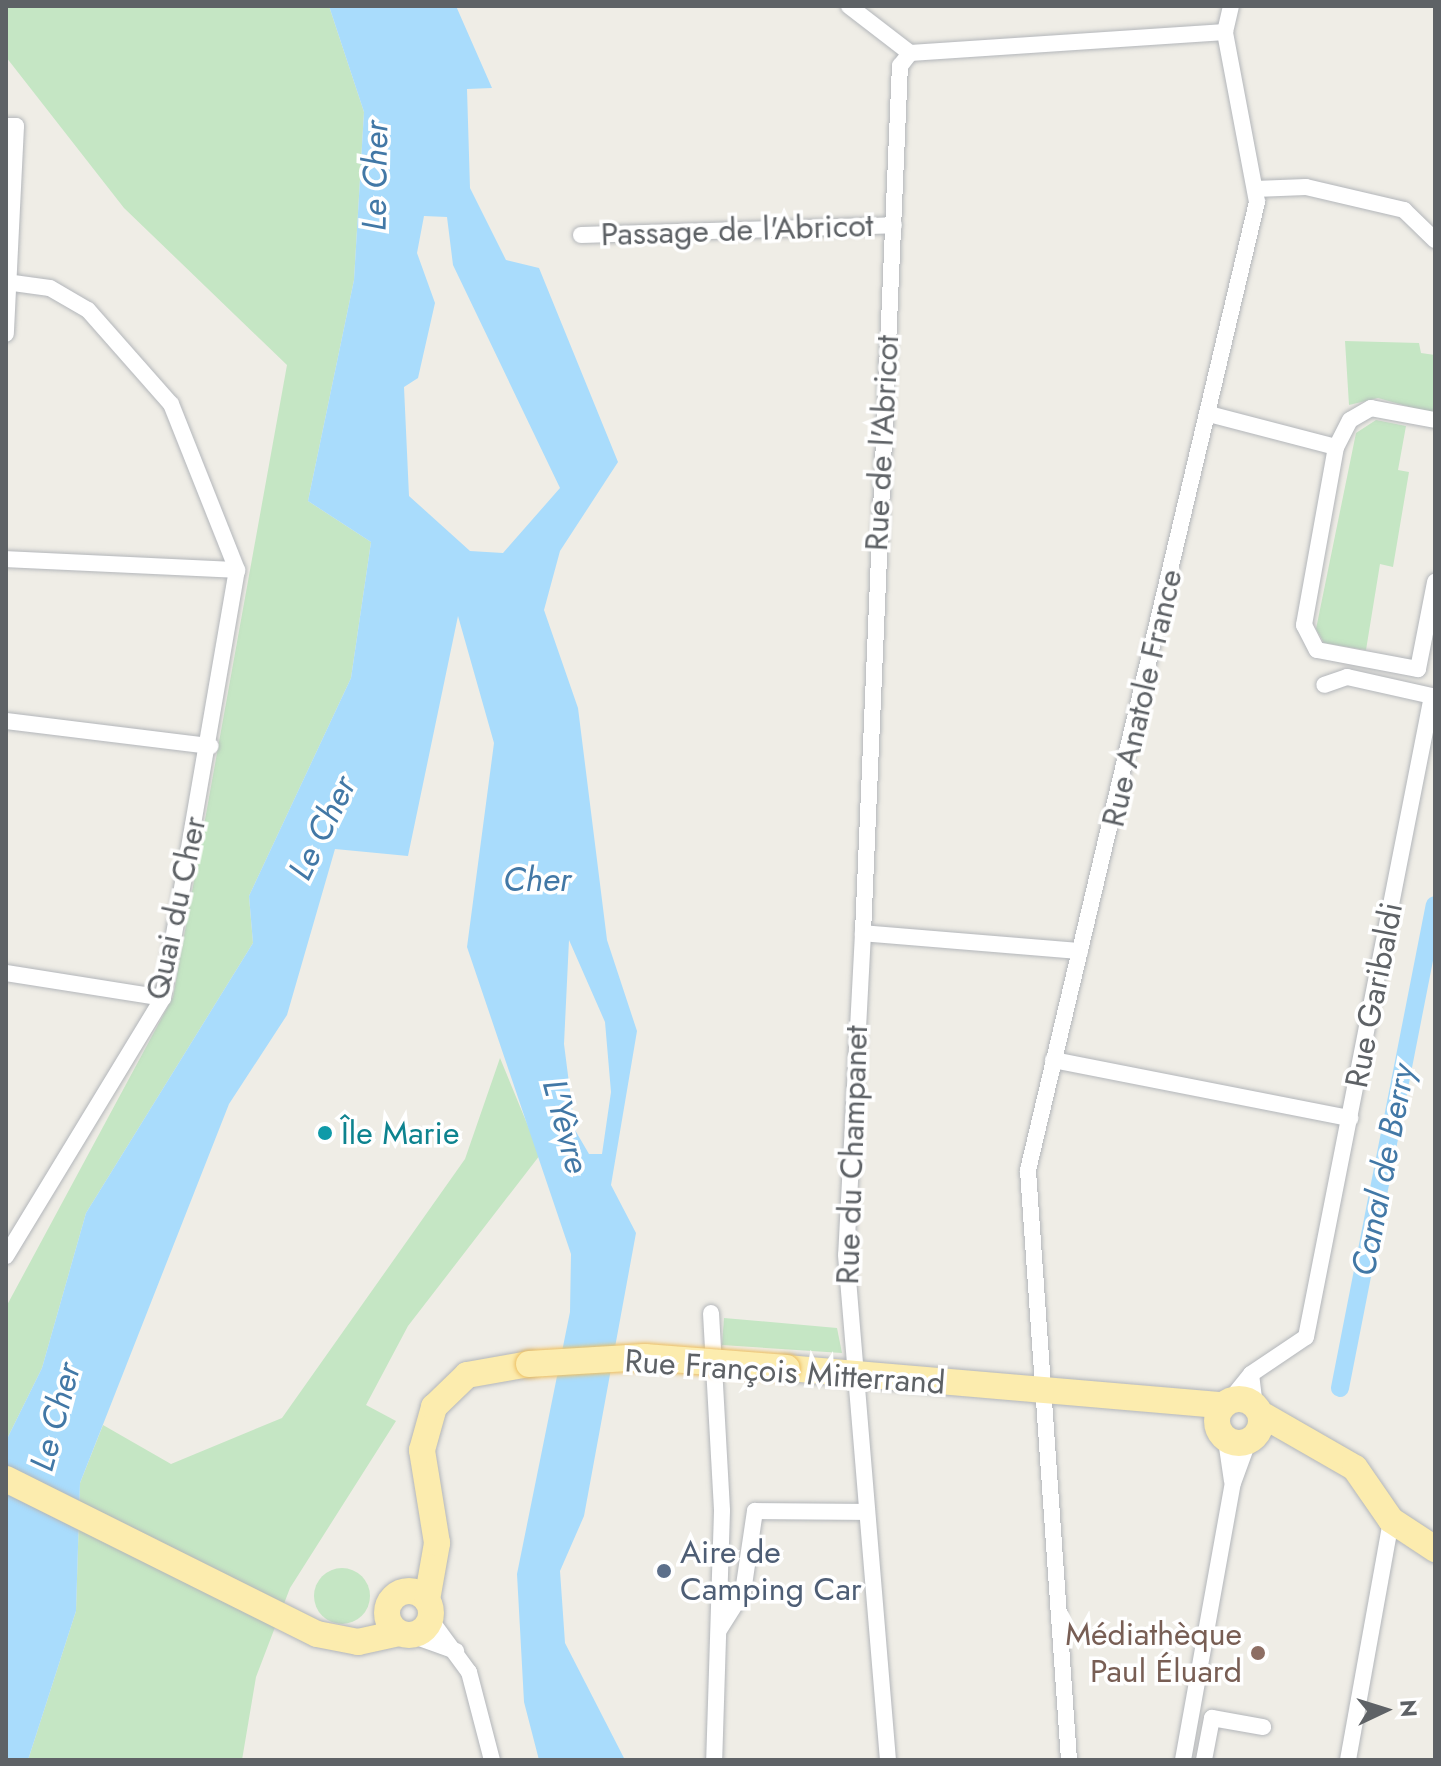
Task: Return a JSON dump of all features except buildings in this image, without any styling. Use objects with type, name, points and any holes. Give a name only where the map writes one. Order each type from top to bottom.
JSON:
[{"type":"main road","name":"Rue François Mitterrand","points":[[409,1615],[437,1543],[426,1490],[425,1427],[448,1389],[467,1375],[529,1364],[645,1357],[1187,1405],[1239,1421]]},
{"type":"main road","points":[[1239,1421],[1297,1436],[1355,1468],[1391,1520],[1433,1548]]},
{"type":"main road","points":[[6,1479],[327,1636],[409,1615]]},
{"type":"street","points":[[849,6],[910,53],[1225,32]]},
{"type":"street","name":"Rue Anatole France","points":[[1069,1760],[1028,1170],[1209,414],[1255,189],[1225,32],[1231,6]]},
{"type":"street","name":"Rue de l'Abricot","points":[[863,933],[900,66],[910,53]]},
{"type":"street","points":[[6,334],[11,126]]},
{"type":"street","points":[[1255,189],[1306,187],[1404,210],[1435,240]]},
{"type":"street","name":"Passage de l'Abricot","points":[[581,235],[894,225]]},
{"type":"street","points":[[6,559],[237,570],[171,404],[88,310],[50,288],[8,282]]},
{"type":"street","points":[[1435,420],[1371,408],[1350,420],[1336,447],[1304,625],[1317,650],[1418,669],[1435,582]]},
{"type":"street","points":[[1209,414],[1336,447]]},
{"type":"street","name":"Quai du Cher","points":[[6,1256],[163,998],[210,746],[237,570]]},
{"type":"street","name":"Rue Garibaldi","points":[[1239,1421],[1251,1374],[1306,1337],[1432,696],[1347,677],[1324,685]]},
{"type":"street","points":[[6,721],[210,746]]},
{"type":"street","points":[[863,933],[1080,951]]},
{"type":"street","name":"Rue du Champanet","points":[[863,933],[845,1189],[852,1375],[888,1760]]},
{"type":"street","points":[[6,973],[163,998]]},
{"type":"street","points":[[1053,1060],[1350,1118]]},
{"type":"street","points":[[711,1313],[721,1444],[714,1760]]},
{"type":"street","points":[[1183,1760],[1233,1483],[1239,1421],[1251,1374]]},
{"type":"street","points":[[718,1631],[743,1592],[755,1511],[866,1512]]},
{"type":"street","points":[[1348,1760],[1391,1520]]},
{"type":"street","points":[[409,1615],[457,1652],[492,1760]]},
{"type":"street","points":[[409,1615],[457,1652]]},
{"type":"street","points":[[1204,1760],[1212,1718],[1263,1727]]},
{"type":"green space","points":[[6,6],[329,6],[364,112],[354,280],[308,501],[371,542],[351,678],[249,896],[253,943],[86,1213],[42,1368],[6,1441],[6,1307],[173,997],[287,365],[124,208],[6,57]]},
{"type":"green space","points":[[1345,341],[1419,343],[1421,353],[1435,355],[1435,414],[1378,398],[1349,405]]},
{"type":"green space","points":[[1376,420],[1406,426],[1398,470],[1409,472],[1393,567],[1380,564],[1366,650],[1324,643],[1316,629],[1356,433]]},
{"type":"green space","points":[[500,1058],[540,1155],[408,1326],[366,1405],[396,1421],[290,1588],[256,1677],[242,1760],[28,1760],[76,1611],[80,1483],[103,1425],[171,1464],[282,1418],[465,1159]]},
{"type":"green space","points":[[724,1318],[837,1328],[842,1353],[722,1345]]},
{"type":"green space","points":[[342,1568],[362,1576],[370,1596],[362,1616],[342,1624],[322,1616],[314,1596],[322,1576]]},
{"type":"water","name":"Cher","points":[[329,6],[456,6],[492,88],[467,89],[470,188],[506,260],[539,268],[618,462],[560,551],[544,610],[578,708],[607,940],[637,1031],[611,1185],[636,1233],[584,1516],[560,1571],[565,1643],[625,1760],[539,1760],[524,1702],[517,1574],[570,1312],[571,1254],[467,947],[494,743],[458,616],[408,856],[335,849],[287,1015],[229,1104],[80,1483],[76,1611],[28,1760],[6,1760],[6,1441],[42,1368],[86,1213],[253,943],[249,896],[351,678],[371,542],[308,501],[354,280],[364,112]],"holes":[[[424,216],[447,217],[453,265],[560,488],[503,553],[470,551],[409,496],[404,387],[418,378],[435,303],[417,253]],[[569,940],[605,1022],[611,1092],[602,1154],[589,1154],[575,1130],[564,1044]]]},
{"type":"waterway","name":"Canal de Berry","points":[[1340,1388],[1435,905]]},
{"type":"place","name":"Île Marie","points":[[325,1133]]},
{"type":"place","name":"Aire de Camping Car","points":[[664,1571]]},
{"type":"place","name":"Médiathèque Paul Éluard","points":[[1258,1653]]},
{"type":"water label","name":"Le Cher","points":[[375,176]]},
{"type":"water label","name":"Le Cher","points":[[322,828]]},
{"type":"water label","name":"L'Yèvre","points":[[566,1126]]},
{"type":"water label","name":"Le Cher","points":[[55,1417]]}]
